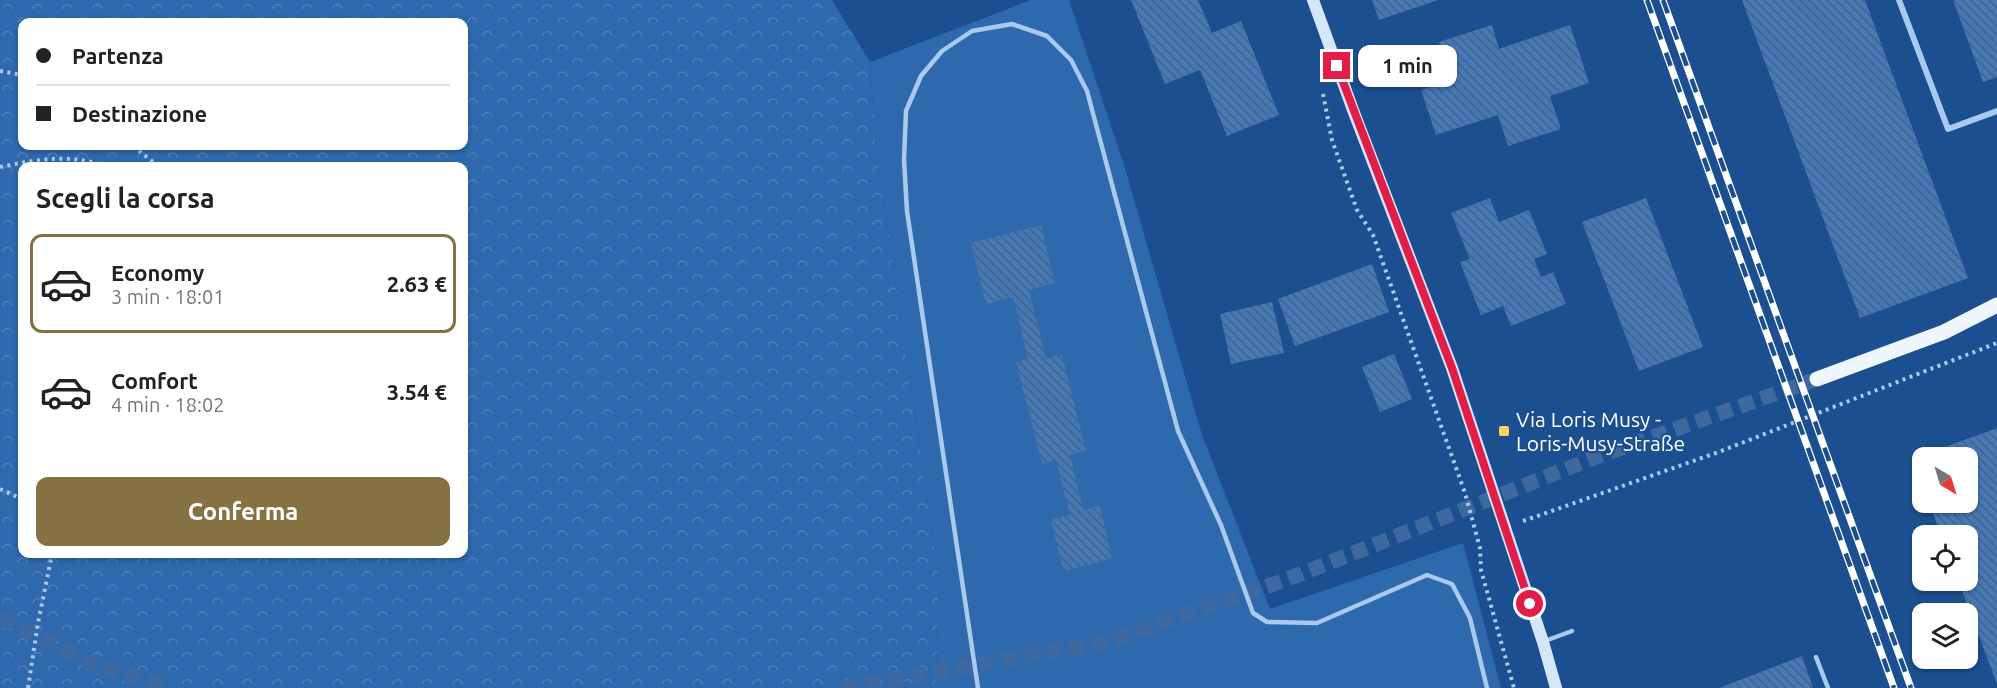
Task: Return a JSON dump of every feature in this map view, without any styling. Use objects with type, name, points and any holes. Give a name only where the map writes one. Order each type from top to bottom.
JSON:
[{"type":"main road","points":[[1816,379],[1944,332],[1997,305]]},
{"type":"street","points":[[1314,0],[1353,110],[1452,368],[1506,528],[1556,688]]},
{"type":"street","points":[[1899,0],[1948,129],[1997,111]]},
{"type":"lane","points":[[978,688],[907,212],[904,160],[906,111],[921,76],[942,51],[972,31],[1011,24],[1047,36],[1071,60],[1088,91],[1178,432],[1221,525],[1253,613],[1267,622],[1317,622],[1427,575],[1452,584],[1470,618],[1487,688]]},
{"type":"lane","points":[[1543,642],[1572,631]]},
{"type":"lane","points":[[1816,657],[1828,688]]},
{"type":"path","points":[[0,71],[18,74]]},
{"type":"path","points":[[1322,91],[1335,150],[1357,210],[1373,235],[1465,493],[1480,548],[1482,570],[1514,688]]},
{"type":"path","points":[[138,150],[153,162]]},
{"type":"path","points":[[24,162],[43,158],[92,162]]},
{"type":"path","points":[[0,167],[18,163]]},
{"type":"path","points":[[1506,528],[1716,453],[1997,343]]},
{"type":"path","points":[[0,489],[18,497]]},
{"type":"path","points":[[28,688],[51,558]]},
{"type":"green space","points":[[0,0],[832,0],[870,62],[876,147],[939,580],[936,688],[0,688]]},
{"type":"green space","points":[[1031,0],[1069,0],[1124,165],[1202,435],[1270,609],[1463,543],[1501,688],[936,688],[939,580],[876,147],[870,62]]},
{"type":"building","points":[[1131,0],[1198,0],[1212,33],[1241,21],[1279,115],[1227,136],[1200,70],[1165,84]]},
{"type":"building","points":[[1372,0],[1438,0],[1379,20]]},
{"type":"building","points":[[1742,0],[1865,0],[1968,278],[1860,318]]},
{"type":"building","points":[[1953,0],[1997,0],[1997,77],[1983,82]]},
{"type":"building","points":[[1492,25],[1499,49],[1570,25],[1589,83],[1550,96],[1561,129],[1508,146],[1498,115],[1436,135],[1421,90],[1451,81],[1439,42]]},
{"type":"building","points":[[1490,198],[1499,222],[1529,210],[1547,254],[1534,259],[1541,277],[1553,272],[1566,304],[1511,326],[1503,306],[1481,315],[1460,262],[1470,259],[1451,213]]},
{"type":"building","points":[[1646,198],[1703,347],[1639,371],[1582,222]]},
{"type":"building","points":[[1041,225],[1055,283],[1029,290],[1046,358],[1062,355],[1086,451],[1070,455],[1083,510],[1100,506],[1112,559],[1063,571],[1051,520],[1070,515],[1056,460],[1042,464],[1016,362],[1028,359],[1013,297],[986,304],[971,243]]},
{"type":"building","points":[[1372,264],[1389,312],[1295,346],[1278,299]]},
{"type":"building","points":[[1272,302],[1284,353],[1231,364],[1220,314]]},
{"type":"building","points":[[1394,354],[1412,399],[1380,412],[1362,367]]},
{"type":"building","points":[[1997,428],[1997,684],[1978,633],[1978,603],[1967,603],[1962,591],[1978,591],[1978,525],[1937,525],[1933,513],[1978,513],[1978,447],[1945,447]]},
{"type":"building","points":[[1802,656],[1813,688],[1719,688]]},
{"type":"tunnel","points":[[843,688],[1106,642],[1288,579],[1599,456],[1817,379]]},
{"type":"tunnel","points":[[0,618],[91,663],[169,688]]},
{"type":"railway","points":[[1647,0],[1894,688]]},
{"type":"railway","points":[[1663,0],[1911,688]]},
{"type":"place","name":"Via Loris Musy - Loris-Musy-Straße","points":[[1504,431]]},
{"type":"route","points":[[1337,66],[1452,368],[1530,604]]}]
